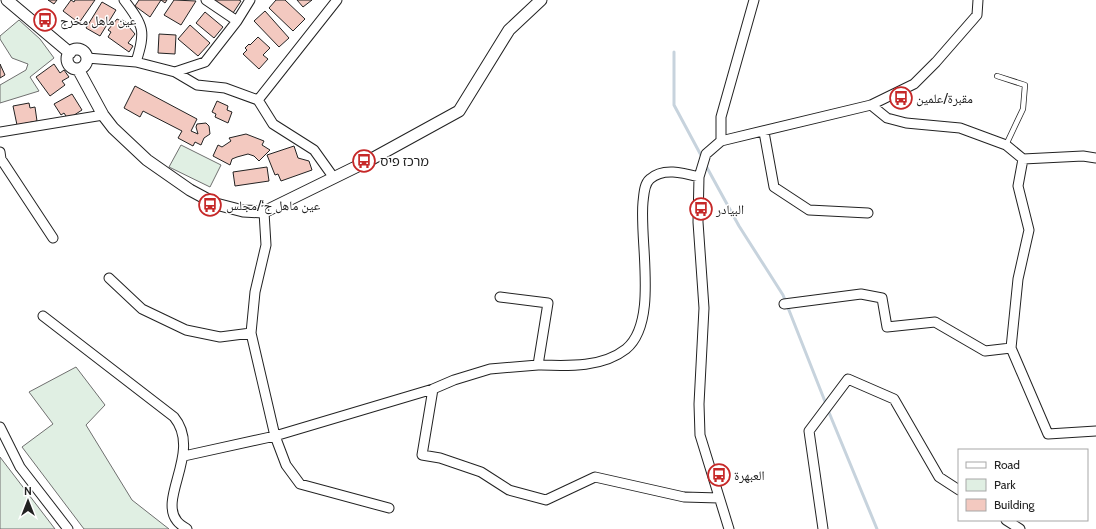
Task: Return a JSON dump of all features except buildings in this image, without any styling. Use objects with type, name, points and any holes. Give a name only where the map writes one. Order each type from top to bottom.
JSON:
[{"type":"street","points":[[7,0],[70,53]]},
{"type":"street","points":[[124,0],[139,19],[143,40],[136,62]]},
{"type":"street","points":[[206,0],[237,21]]},
{"type":"street","points":[[174,72],[204,62],[237,21],[250,0]]},
{"type":"street","points":[[258,100],[337,0]]},
{"type":"street","points":[[78,69],[86,64],[87,58],[82,50],[76,50],[70,53],[67,59],[69,65],[78,69],[103,115],[113,128],[147,160],[190,190],[216,204],[243,211],[264,212],[334,178],[460,111],[509,30],[541,0]]},
{"type":"street","points":[[721,141],[721,117],[754,0]]},
{"type":"street","points":[[729,529],[700,435],[699,404],[704,308],[698,222],[699,178],[706,154],[721,141],[764,132],[871,105],[914,84],[936,62],[977,15],[978,0]]},
{"type":"street","points":[[87,58],[136,62],[174,72],[198,85],[225,88],[258,100],[273,124],[314,150],[334,178]]},
{"type":"street","points":[[871,105],[887,118],[906,123],[960,128],[1006,145],[1023,159],[1083,156],[1096,158]]},
{"type":"street","points":[[0,132],[103,115]]},
{"type":"street","points":[[764,132],[774,187],[809,210],[868,213]]},
{"type":"street","points":[[0,152],[1,159],[53,238]]},
{"type":"street","points":[[1023,159],[1018,186],[1029,230],[1018,279],[1011,348],[1048,434],[1096,431]]},
{"type":"street","points":[[184,456],[275,436],[433,389],[454,380],[490,369],[538,365],[567,366],[608,360],[626,348],[635,338],[642,324],[645,290],[642,213],[644,190],[648,180],[662,173],[682,172],[699,178]]},
{"type":"street","points":[[264,212],[266,245],[255,292],[251,333],[275,436],[286,465],[300,484],[389,508]]},
{"type":"street","points":[[109,278],[142,309],[186,330],[220,336],[251,333]]},
{"type":"street","points":[[784,304],[861,294],[882,298],[887,327],[935,322],[985,350],[1011,348]]},
{"type":"street","points":[[500,297],[548,303],[538,365]]},
{"type":"street","points":[[43,316],[174,417],[182,426],[184,456],[172,506],[177,521],[187,529]]},
{"type":"street","points":[[823,529],[809,431],[848,379],[894,399],[939,476],[958,489]]},
{"type":"street","points":[[433,389],[422,455],[440,458],[481,472],[509,490],[546,500],[595,477],[684,497],[719,498]]},
{"type":"street","points":[[0,427],[20,467],[68,529]]},
{"type":"street","points":[[1008,521],[1020,529]]},
{"type":"lane","points":[[997,76],[1025,85],[1023,109],[1006,145]]},
{"type":"green space","points":[[19,20],[40,39],[54,58],[30,77],[39,91],[0,103],[0,85],[26,70],[28,64],[12,58],[0,39],[0,36]]},
{"type":"green space","points":[[181,145],[221,165],[210,187],[169,167]]},
{"type":"green space","points":[[76,367],[105,405],[86,425],[132,500],[169,529],[84,529],[22,447],[53,424],[29,392]]},
{"type":"green space","points":[[0,457],[55,529],[0,529]]},
{"type":"waterway","points":[[674,52],[674,105],[703,159]]},
{"type":"waterway","points":[[705,164],[739,226],[783,295],[826,404]]},
{"type":"waterway","points":[[828,410],[877,529]]},
{"type":"place","name":"عين ماهل مخرج","points":[[45,20]]},
{"type":"place","name":"مقبرة/علمين","points":[[901,98]]},
{"type":"place","name":"מרכז פיס","points":[[364,161]]},
{"type":"place","name":"عين ماهل ج‘/مجلس","points":[[210,205]]},
{"type":"place","name":"البيادر","points":[[701,209]]},
{"type":"place","name":"العبهرة","points":[[719,475]]}]
